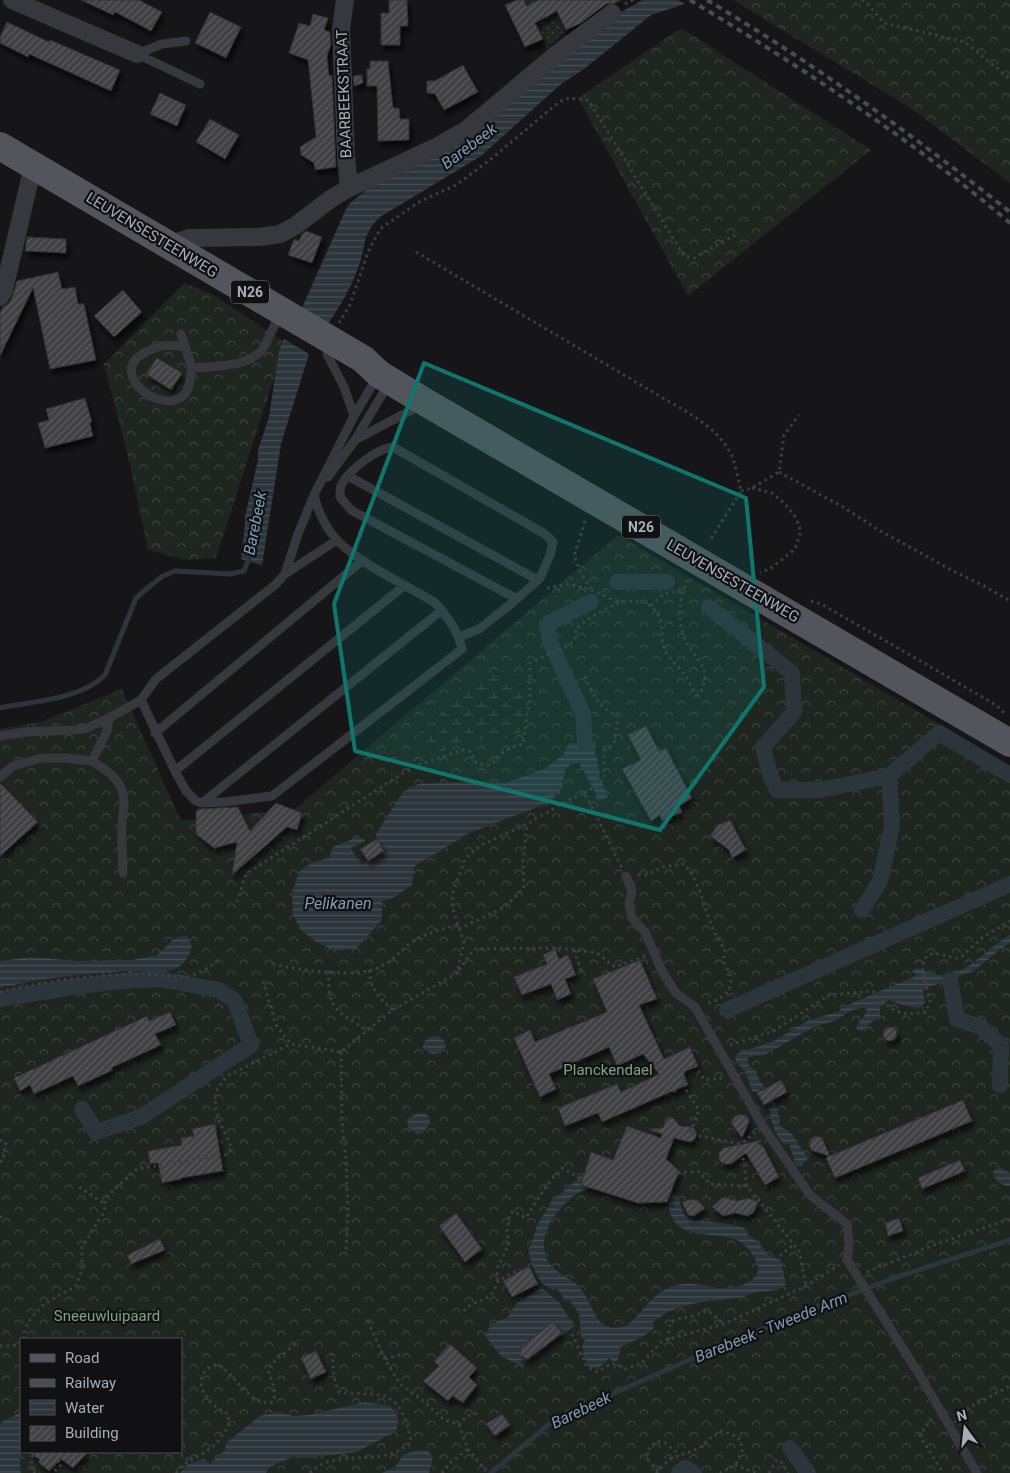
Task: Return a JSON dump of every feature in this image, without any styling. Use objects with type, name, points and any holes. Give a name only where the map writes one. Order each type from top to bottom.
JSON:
[{"type":"main road","name":"LEUVENSESTEENWEG","points":[[0,146],[31,172],[328,347]]},
{"type":"main road","name":"LEUVENSESTEENWEG","points":[[0,162],[31,172]]},
{"type":"main road","name":"LEUVENSESTEENWEG","points":[[165,250],[276,323],[328,347],[364,359],[384,377],[425,402],[1010,744]]},
{"type":"street","points":[[12,0],[137,54]]},
{"type":"street","name":"BAARBEEKSTRAAT","points":[[345,0],[341,29],[349,188]]},
{"type":"street","points":[[165,250],[189,238],[259,237],[280,234],[296,226],[332,198],[349,188],[436,147],[466,130],[558,53],[612,13]]},
{"type":"street","points":[[0,297],[4,290],[31,172]]},
{"type":"lane","points":[[137,54],[162,44],[186,41]]},
{"type":"lane","points":[[137,54],[200,84]]},
{"type":"lane","points":[[192,368],[239,363],[251,358],[261,351],[276,323]]},
{"type":"lane","points":[[181,334],[192,368],[187,390],[179,398],[170,401],[158,399],[147,394],[136,384],[131,374],[132,365],[138,356],[156,346],[170,344],[185,347]]},
{"type":"lane","points":[[328,347],[354,416]]},
{"type":"lane","points":[[285,574],[298,534],[314,495],[354,416],[384,377]]},
{"type":"lane","points":[[314,495],[355,440],[384,377]]},
{"type":"lane","points":[[355,440],[425,402]]},
{"type":"lane","points":[[459,637],[479,629],[538,585],[553,542],[545,534],[393,447],[383,448],[348,476],[340,486],[340,497],[351,510],[517,599]]},
{"type":"lane","points":[[348,476],[538,585]]},
{"type":"lane","points":[[141,700],[155,733],[186,791],[196,800],[202,803],[225,802],[272,796],[462,649],[459,637],[442,610],[434,602],[363,560],[337,540],[318,510],[314,495]]},
{"type":"lane","points":[[0,736],[25,732],[87,728],[141,700],[156,679],[274,585],[285,574],[337,540]]},
{"type":"lane","points":[[155,733],[363,560]]},
{"type":"lane","points":[[175,771],[405,585]]},
{"type":"lane","points":[[202,803],[442,610]]},
{"type":"lane","points":[[92,761],[107,731],[109,718]]},
{"type":"lane","points":[[0,777],[13,766],[42,758],[92,761],[111,774],[123,791],[123,873]]},
{"type":"lane","points":[[626,876],[632,891],[629,904],[632,918],[645,932],[662,971],[676,993],[695,1007],[762,1125],[810,1195],[847,1224],[849,1244],[847,1260],[977,1473]]},
{"type":"path","points":[[862,0],[867,2],[884,23],[965,42],[1010,79]]},
{"type":"path","points":[[328,347],[350,305],[368,252],[380,229],[419,202],[456,184],[491,159],[559,102],[569,98],[588,100],[684,256],[694,258],[735,235]]},
{"type":"path","points":[[416,252],[691,415],[717,434],[731,454],[741,491]]},
{"type":"path","points":[[779,472],[784,435],[799,415]]},
{"type":"path","points":[[709,542],[741,491],[752,488],[779,472]]},
{"type":"path","points":[[779,472],[843,507],[877,529],[1010,601]]},
{"type":"path","points":[[752,488],[772,493],[785,504],[796,518],[801,531],[795,549],[770,569],[760,572]]},
{"type":"path","points":[[585,521],[574,556],[591,590]]},
{"type":"path","points":[[237,902],[246,874],[414,766],[462,750],[471,752],[475,762],[484,766],[498,759],[504,751],[523,744],[530,694],[530,663],[569,645],[575,638],[576,629],[585,621],[620,603],[636,600],[652,606],[660,621],[661,637],[665,652],[685,675],[697,698],[704,688],[706,674],[700,660],[684,636],[680,614],[682,592],[688,580]]},
{"type":"path","points":[[538,585],[569,584],[591,590],[620,603]]},
{"type":"path","points":[[652,606],[661,595],[670,591],[682,592]]},
{"type":"path","points":[[457,972],[464,943],[452,906],[453,893],[465,859],[481,845],[527,824],[584,793],[602,782],[605,776],[605,750],[614,744],[618,716],[605,710],[596,701],[585,676]]},
{"type":"path","points":[[584,793],[626,876],[646,875],[664,867],[683,864],[693,874],[716,938],[725,949],[723,961],[730,972],[731,983],[728,992],[716,1001],[695,1007]]},
{"type":"path","points":[[273,964],[297,969],[329,971],[360,972],[378,968],[395,958],[408,945],[425,935],[459,927],[505,907],[524,888],[527,824]]},
{"type":"path","points":[[718,1050],[774,1031],[830,995],[873,991],[895,1010],[908,1015],[926,1012],[930,1001],[922,968],[929,955],[938,953],[956,958],[963,955],[996,928],[1010,921]]},
{"type":"path","points":[[24,1338],[23,1334],[31,1318],[44,1304],[76,1286],[82,1270],[82,1247],[102,1218],[106,1198],[137,1169],[225,1155],[232,1148],[219,1121],[215,1106],[216,1091],[227,1076],[291,1044],[341,1052],[393,1010],[457,972],[474,949],[560,948],[596,953],[615,967],[654,952]]},
{"type":"path","points":[[574,950],[582,971]]},
{"type":"path","points":[[0,992],[104,976],[135,974],[188,976],[221,958]]},
{"type":"path","points":[[369,970],[374,991],[393,1010]]},
{"type":"path","points":[[329,971],[330,993],[335,1010],[368,1031]]},
{"type":"path","points":[[263,981],[276,1025],[291,1044]]},
{"type":"path","points":[[341,1052],[342,1124],[346,1159],[348,1212],[346,1251]]},
{"type":"path","points":[[732,1074],[720,1080],[705,1080],[696,1067],[685,1069],[683,1077],[686,1092],[699,1110],[690,1134],[741,1144]]},
{"type":"path","points":[[741,1144],[762,1125]]},
{"type":"path","points":[[0,1140],[6,1142],[1,1161]]},
{"type":"path","points":[[741,1144],[747,1186],[799,1251],[806,1286]]},
{"type":"path","points":[[464,1311],[467,1306],[484,1301],[494,1292],[498,1282],[497,1269],[508,1246],[507,1229],[510,1214],[513,1211],[526,1218],[539,1195],[563,1168],[582,1180]]},
{"type":"path","points":[[678,1173],[698,1170],[710,1184],[747,1186]]},
{"type":"path","points":[[80,1188],[105,1204]]},
{"type":"path","points":[[858,1278],[870,1270],[1010,1219]]},
{"type":"path","points":[[780,1256],[793,1245]]},
{"type":"path","points":[[572,1334],[587,1367],[598,1372],[610,1364],[618,1364],[625,1369],[642,1363],[662,1342],[724,1324],[806,1286],[847,1260]]},
{"type":"path","points":[[498,1282],[520,1270]]},
{"type":"path","points":[[669,1340],[668,1329],[672,1322],[678,1318],[708,1311],[724,1324]]},
{"type":"path","points":[[368,1321],[385,1359],[400,1384],[443,1419],[459,1425],[468,1449],[488,1473]]},
{"type":"path","points":[[176,1473],[189,1460],[214,1446],[229,1425],[228,1414],[212,1403],[205,1395],[200,1380],[209,1366],[216,1364],[230,1374],[250,1396],[267,1404],[272,1402],[276,1395],[268,1369],[275,1360],[292,1348],[299,1340]]},
{"type":"path","points":[[0,1346],[20,1345]]},
{"type":"path","points":[[310,1473],[317,1465],[346,1459],[386,1455],[405,1449],[411,1441],[408,1427],[399,1405],[381,1395],[339,1392],[334,1381],[331,1349]]},
{"type":"path","points":[[385,1359],[403,1354]]},
{"type":"path","points":[[946,1420],[1010,1386]]},
{"type":"path","points":[[939,1408],[920,1436],[943,1473]]},
{"type":"path","points":[[459,1425],[467,1416],[478,1413]]},
{"type":"path","points":[[680,1455],[666,1442],[657,1441],[647,1451],[648,1460],[657,1472],[670,1459],[700,1448],[710,1438],[722,1431],[738,1437],[743,1449],[735,1465],[720,1473]]},
{"type":"path","points":[[442,1473],[450,1463],[468,1449]]},
{"type":"path","points":[[50,1453],[62,1464],[52,1473]]},
{"type":"path","points":[[177,1453],[189,1460]]},
{"type":"path","points":[[33,1455],[31,1458],[33,1472],[40,1473]]},
{"type":"path","points":[[769,1473],[776,1461],[780,1460],[788,1473]]},
{"type":"path","points":[[735,1465],[757,1473]]},
{"type":"highlighted area","points":[[424,363],[746,498],[764,687],[660,830],[355,751],[334,604]]},
{"type":"green space","points":[[524,0],[552,0],[566,30],[547,48],[535,23],[540,20],[532,4],[526,6]]},
{"type":"green space","points":[[733,0],[1010,0],[1010,183],[909,107]]},
{"type":"green space","points":[[681,28],[871,150],[688,296],[578,98]]},
{"type":"green space","points":[[184,283],[212,294],[283,341],[279,350],[277,369],[216,558],[187,560],[148,550],[130,465],[104,364]]},
{"type":"green space","name":"Planckendael","points":[[618,535],[1010,766],[1010,1473],[0,1473],[0,729],[40,722],[122,689],[181,821],[295,809]]},
{"type":"green space","points":[[500,670],[516,680],[523,691],[525,710],[519,734],[510,739],[469,741],[425,757],[417,734],[444,713],[454,700],[461,683],[466,683]]},
{"type":"water","points":[[643,0],[678,0],[685,4],[651,15],[584,69],[561,84],[481,156],[380,217],[371,227],[367,236],[351,285],[327,325],[301,310],[349,204],[370,187],[615,15]]},
{"type":"water","points":[[284,339],[309,354],[281,444],[262,565],[241,559],[245,517],[258,460],[258,450],[269,417],[279,350]]},
{"type":"water","name":"Pelikanen","points":[[596,741],[595,753],[600,774],[599,779],[608,797],[597,801],[595,792],[579,763],[571,764],[565,770],[562,788],[551,802],[469,833],[415,866],[412,885],[394,897],[382,902],[382,920],[356,949],[334,951],[315,941],[300,929],[293,914],[292,893],[299,872],[311,863],[329,858],[333,847],[356,838],[364,838],[365,841],[351,848],[360,865],[384,852],[376,834],[399,798],[410,787],[419,784],[458,782],[505,783],[544,769],[563,755],[569,743],[585,744]]},
{"type":"water","points":[[1010,935],[1010,943],[974,971],[923,989],[925,1003],[919,1008],[889,1000],[880,1007],[880,1015],[861,1032],[856,1028],[867,1007],[852,1010],[834,1021],[814,1027],[764,1055],[747,1057],[749,1066],[756,1070],[759,1080],[765,1087],[757,1092],[752,1091],[746,1072],[736,1062],[735,1056],[739,1053],[774,1041],[809,1020],[838,1012],[843,1007],[911,978],[917,975],[912,971],[917,968],[933,974],[943,975],[962,970]]},
{"type":"water","points":[[187,936],[192,946],[188,957],[184,963],[169,971],[125,971],[78,975],[0,988],[0,961],[32,957],[76,961],[133,960],[157,955],[177,937]]},
{"type":"water","points":[[433,1036],[442,1038],[446,1046],[435,1054],[429,1053],[423,1048],[426,1040]]},
{"type":"water","points":[[774,1100],[780,1119],[779,1124],[791,1133],[801,1149],[809,1157],[801,1166],[794,1159],[788,1143],[784,1144],[775,1130],[767,1103]]},
{"type":"water","points":[[417,1113],[425,1113],[430,1118],[430,1124],[423,1133],[416,1134],[408,1127],[407,1119]]},
{"type":"water","points":[[999,1167],[1010,1173],[1010,1186],[1001,1184],[996,1180],[993,1171]]},
{"type":"water","points":[[599,1170],[594,1188],[576,1194],[556,1214],[547,1230],[544,1248],[550,1264],[579,1287],[601,1323],[607,1327],[626,1326],[656,1295],[674,1286],[691,1284],[728,1288],[741,1286],[756,1276],[758,1266],[755,1259],[745,1246],[737,1240],[690,1232],[675,1222],[668,1207],[671,1191],[678,1198],[685,1216],[700,1221],[731,1224],[746,1229],[748,1235],[757,1241],[768,1255],[781,1260],[786,1284],[776,1290],[683,1306],[673,1310],[653,1322],[654,1328],[646,1335],[621,1347],[617,1362],[613,1362],[609,1358],[602,1366],[595,1368],[589,1366],[586,1362],[582,1346],[585,1341],[581,1337],[579,1313],[570,1301],[565,1300],[558,1290],[540,1281],[534,1270],[528,1249],[532,1243],[537,1225],[552,1201],[581,1176]]},
{"type":"water","points":[[540,1287],[559,1302],[574,1326],[522,1366],[502,1357],[485,1336],[491,1324],[508,1317],[516,1303]]},
{"type":"water","points":[[365,1402],[390,1406],[399,1419],[396,1431],[357,1452],[305,1458],[292,1457],[270,1467],[266,1473],[180,1473],[188,1464],[204,1459],[210,1464],[225,1450],[226,1443],[260,1416],[278,1412],[293,1416],[310,1415]]},
{"type":"water","points":[[20,1412],[21,1473],[0,1473],[0,1424]]},
{"type":"water","points":[[418,1450],[428,1451],[433,1456],[429,1473],[382,1473],[395,1467],[403,1455]]},
{"type":"building","points":[[81,0],[139,0],[162,12],[151,31],[115,12],[113,15]]},
{"type":"building","points":[[389,0],[407,0],[408,26],[400,26],[400,45],[381,45],[381,13],[389,13]]},
{"type":"building","points":[[517,0],[524,0],[526,6],[539,0],[621,0],[606,4],[581,23],[566,30],[557,11],[535,23],[543,39],[525,47],[505,5]]},
{"type":"building","points":[[210,12],[241,27],[226,58],[195,43]]},
{"type":"building","points":[[313,14],[328,18],[324,30],[330,32],[331,44],[327,56],[329,76],[332,75],[336,167],[315,170],[314,163],[301,155],[300,147],[316,137],[308,60],[289,53],[299,23],[310,26]]},
{"type":"building","points":[[7,22],[49,42],[50,40],[120,70],[111,91],[29,54],[28,57],[0,43],[0,37]]},
{"type":"building","points":[[370,61],[388,61],[393,108],[399,108],[400,119],[409,119],[409,140],[378,141],[377,86],[367,86],[367,69],[370,68]]},
{"type":"building","points":[[463,65],[478,92],[444,110],[435,94],[427,93],[427,81],[435,81]]},
{"type":"building","points":[[362,75],[363,83],[354,86],[353,76]]},
{"type":"building","points":[[160,93],[186,105],[177,126],[150,114]]},
{"type":"building","points":[[210,119],[239,135],[225,159],[196,142]]},
{"type":"building","points":[[306,231],[322,237],[312,263],[288,255],[294,239],[299,241],[302,234]]},
{"type":"building","points":[[27,237],[66,239],[66,253],[25,251]]},
{"type":"building","points":[[58,272],[62,289],[75,287],[78,304],[84,304],[96,360],[50,369],[33,288],[0,356],[0,313],[3,307],[9,303],[17,281]]},
{"type":"building","points":[[123,290],[142,312],[114,337],[94,316]]},
{"type":"building","points":[[157,358],[182,373],[171,390],[146,374]]},
{"type":"building","points":[[85,398],[92,422],[90,423],[93,436],[45,448],[38,423],[49,420],[46,409]]},
{"type":"building","points":[[646,726],[659,751],[666,748],[692,798],[679,806],[682,812],[662,821],[660,815],[651,821],[622,769],[641,760],[628,735]]},
{"type":"building","points":[[0,783],[38,822],[0,856]]},
{"type":"building","points":[[276,803],[302,813],[297,830],[287,827],[232,875],[237,842],[214,848],[196,834],[196,811],[199,809],[238,807],[250,831]]},
{"type":"building","points":[[730,820],[746,850],[732,858],[729,850],[710,836],[718,825]]},
{"type":"building","points":[[377,839],[384,851],[368,861],[360,849]]},
{"type":"building","points":[[555,949],[559,959],[568,955],[576,975],[565,979],[571,994],[557,1000],[551,984],[522,995],[514,977],[547,964],[543,955]]},
{"type":"building","points":[[640,960],[657,999],[639,1005],[664,1059],[690,1047],[698,1066],[683,1072],[688,1085],[677,1089],[674,1093],[673,1091],[602,1122],[598,1113],[565,1126],[558,1108],[617,1084],[621,1092],[659,1074],[643,1054],[617,1066],[609,1047],[549,1074],[556,1089],[540,1097],[514,1038],[530,1030],[535,1042],[607,1012],[593,979]]},
{"type":"building","points":[[170,1012],[176,1025],[155,1034],[161,1045],[111,1068],[113,1070],[78,1086],[73,1076],[34,1094],[30,1085],[20,1091],[14,1078],[147,1016],[149,1021]]},
{"type":"building","points":[[887,1027],[893,1027],[897,1034],[893,1041],[887,1041],[883,1037],[883,1031]]},
{"type":"building","points":[[781,1080],[787,1092],[764,1105],[757,1093]]},
{"type":"building","points":[[963,1100],[972,1121],[835,1178],[826,1158],[829,1156],[811,1150],[809,1144],[811,1139],[816,1136],[822,1138],[830,1156]]},
{"type":"building","points":[[740,1114],[748,1117],[749,1122],[742,1138],[731,1123],[734,1117]]},
{"type":"building","points":[[669,1118],[673,1118],[680,1126],[693,1127],[697,1134],[694,1140],[690,1142],[674,1138],[666,1159],[679,1171],[667,1202],[638,1203],[581,1185],[591,1152],[613,1160],[627,1126],[661,1138],[662,1134],[649,1129],[663,1128]]},
{"type":"building","points":[[215,1124],[223,1171],[162,1183],[158,1163],[150,1164],[148,1151],[182,1145],[181,1138],[194,1136],[192,1129]]},
{"type":"building","points":[[763,1140],[758,1144],[763,1146],[779,1177],[765,1185],[746,1153],[731,1164],[724,1164],[719,1160],[719,1153],[723,1148]]},
{"type":"building","points":[[960,1160],[965,1171],[922,1189],[918,1178]]},
{"type":"building","points":[[723,1197],[737,1201],[748,1198],[758,1202],[754,1212],[748,1216],[735,1213],[723,1216],[712,1207]]},
{"type":"building","points":[[692,1199],[698,1201],[705,1208],[694,1216],[688,1215],[682,1202]]},
{"type":"building","points":[[456,1213],[482,1249],[465,1262],[439,1226]]},
{"type":"building","points":[[899,1218],[903,1231],[888,1236],[885,1223]]},
{"type":"building","points":[[160,1239],[165,1250],[131,1264],[127,1255]]},
{"type":"building","points":[[529,1266],[538,1284],[512,1297],[503,1281]]},
{"type":"building","points":[[553,1322],[562,1333],[528,1359],[520,1356],[521,1347]]},
{"type":"building","points":[[450,1344],[477,1368],[469,1377],[477,1385],[463,1403],[453,1396],[448,1401],[423,1381],[439,1366],[434,1361]]},
{"type":"building","points":[[316,1351],[326,1372],[311,1379],[301,1358]]},
{"type":"building","points":[[502,1414],[510,1425],[495,1436],[486,1424]]},
{"type":"building","points":[[30,1453],[87,1453],[73,1468],[61,1459],[49,1471],[38,1462],[40,1460]]},
{"type":"waterway","name":"Barebeek","points":[[0,708],[69,695],[95,683],[105,675],[136,598],[151,585],[163,576],[175,571],[230,574],[244,571],[250,555]]},
{"type":"waterway","points":[[617,582],[667,582]]},
{"type":"waterway","points":[[585,744],[583,714],[550,642],[547,624],[591,602]]},
{"type":"waterway","points":[[709,607],[792,673],[794,712],[763,747],[770,775],[777,790],[820,790],[889,776]]},
{"type":"waterway","points":[[862,910],[880,881],[892,826],[889,776],[939,733],[1010,775]]},
{"type":"waterway","points":[[727,1010],[1010,884]]},
{"type":"waterway","points":[[0,999],[72,987],[159,979],[219,990],[235,1001],[251,1045],[141,1117],[96,1132],[82,1109]]},
{"type":"waterway","points":[[950,980],[957,1019],[981,1027],[1001,1046],[1000,1085]]},
{"type":"waterway","name":"Barebeek - Tweede Arm","points":[[491,1473],[548,1425],[614,1393],[806,1311],[897,1277],[1010,1240]]},
{"type":"waterway","points":[[790,1448],[808,1473]]},
{"type":"waterway","points":[[679,1473],[685,1468],[694,1473]]},
{"type":"railway","points":[[690,0],[773,51],[895,133],[1010,223]]},
{"type":"railway","points":[[707,0],[824,74],[937,155],[1010,212]]},
{"type":"park label","name":"Sneeuwluipaard","points":[[107,1316]]}]
